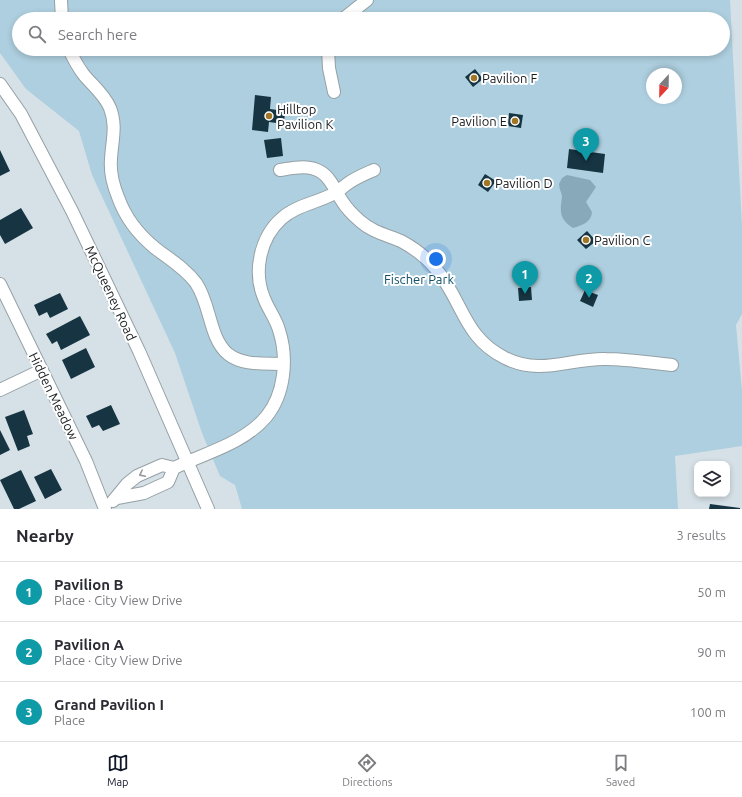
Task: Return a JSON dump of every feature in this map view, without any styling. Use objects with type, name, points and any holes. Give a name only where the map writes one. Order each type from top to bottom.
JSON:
[{"type":"street","points":[[352,12],[367,0]]},
{"type":"street","points":[[61,2],[62,12]]},
{"type":"street","points":[[73,56],[84,74],[99,90],[110,108],[115,127],[111,158],[112,171],[117,196],[129,219],[144,238],[177,264],[195,283],[206,302],[215,336],[228,354],[242,361],[283,364]]},
{"type":"street","points":[[328,56],[329,68],[334,92]]},
{"type":"street","name":"McQueeney Road","points":[[0,84],[20,114],[72,211],[139,351],[189,461],[208,509]]},
{"type":"street","points":[[280,170],[301,167],[316,169],[327,176],[347,208],[362,223],[374,231],[412,248],[428,261],[448,285],[476,336],[485,346],[506,359],[519,364],[541,367],[583,360],[606,359],[672,366]]},
{"type":"street","points":[[103,508],[117,498],[128,484],[137,476],[162,465],[174,468],[238,440],[266,418],[280,392],[284,351],[279,330],[259,283],[258,265],[270,232],[280,220],[291,211],[336,192],[374,170]]},
{"type":"street","name":"Hidden Meadow","points":[[0,284],[86,461],[103,508]]},
{"type":"street","points":[[0,390],[42,370]]},
{"type":"street","points":[[117,498],[144,493],[168,482],[174,468]]},
{"type":"green space","name":"Fischer Park","points":[[0,0],[730,0],[742,226],[742,314],[736,325],[742,391],[742,446],[675,456],[678,509],[242,509],[235,485],[220,476],[202,433],[175,353],[92,175],[79,131],[26,89],[0,53]]},
{"type":"shaded area","points":[[567,175],[590,180],[596,187],[586,202],[592,212],[590,219],[586,223],[573,228],[565,221],[561,211],[562,194],[559,184],[562,178]]},
{"type":"building","name":"Pavilion F","points":[[475,69],[483,79],[473,87],[465,77]]},
{"type":"building","name":"Hilltop Pavilion K","points":[[255,95],[271,97],[270,109],[285,111],[284,124],[269,122],[268,132],[252,130]]},
{"type":"building","name":"Pavilion E","points":[[509,113],[523,115],[521,128],[508,126]]},
{"type":"building","name":"Hilltop Pavilion K","points":[[281,138],[283,156],[267,158],[264,140]]},
{"type":"building","points":[[569,149],[605,154],[603,173],[567,168]]},
{"type":"building","points":[[0,150],[10,171],[0,176]]},
{"type":"building","name":"Pavilion D","points":[[485,174],[496,181],[488,192],[478,185]]},
{"type":"building","points":[[21,208],[33,228],[5,244],[0,235],[0,220]]},
{"type":"building","name":"Pavilion C","points":[[587,231],[596,241],[586,249],[577,240]]},
{"type":"building","points":[[531,287],[532,300],[519,301],[518,288]]},
{"type":"building","points":[[585,290],[598,295],[593,307],[580,301]]},
{"type":"building","points":[[60,293],[68,309],[50,318],[47,312],[39,316],[34,305]]},
{"type":"building","points":[[80,316],[90,335],[61,350],[57,341],[52,344],[46,334]]},
{"type":"building","points":[[86,348],[95,367],[71,379],[62,360]]},
{"type":"building","points":[[111,405],[120,424],[103,431],[99,425],[92,428],[86,416]]},
{"type":"building","points":[[24,410],[33,434],[27,436],[30,446],[18,451],[5,417]]},
{"type":"building","points":[[0,430],[10,450],[0,455]]},
{"type":"building","points":[[51,469],[62,490],[45,499],[34,477]]},
{"type":"building","points":[[21,470],[36,501],[19,509],[14,509],[0,480]]},
{"type":"building","points":[[710,504],[740,508],[740,509],[709,509]]},
{"type":"place","name":"Pavilion F","points":[[474,78]]},
{"type":"place","name":"Hilltop Pavilion K","points":[[269,116]]},
{"type":"place","name":"Pavilion E","points":[[515,121]]},
{"type":"place","name":"Grand Pavilion I","points":[[586,161]]},
{"type":"place","name":"Pavilion D","points":[[487,183]]},
{"type":"place","name":"Pavilion C","points":[[586,240]]},
{"type":"place","name":"Pavilion B","points":[[525,294]]},
{"type":"place","name":"Pavilion A","points":[[589,298]]}]
